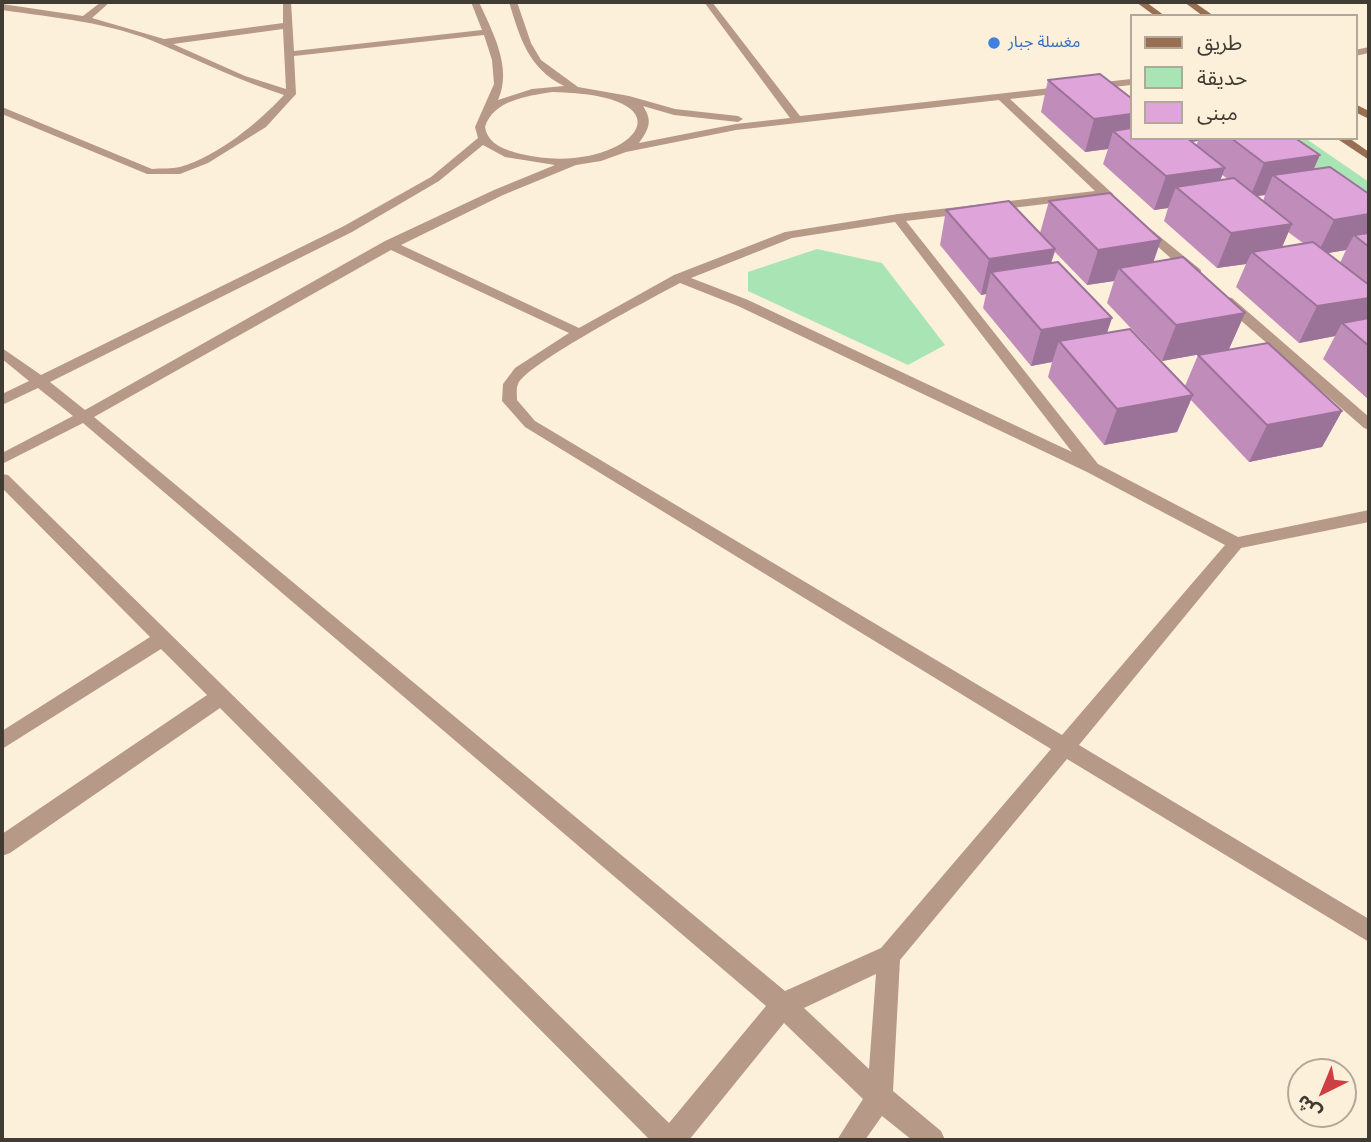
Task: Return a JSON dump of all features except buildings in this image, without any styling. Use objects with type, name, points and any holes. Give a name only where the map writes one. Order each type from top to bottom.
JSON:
[{"type":"main road","points":[[1140,2],[1158,14]]},
{"type":"main road","points":[[1188,2],[1207,14]]},
{"type":"main road","points":[[1344,140],[1369,157]]},
{"type":"street","points":[[85,19],[106,2]]},
{"type":"street","points":[[2,110],[151,172],[180,171],[204,161],[262,125],[290,94],[287,2]]},
{"type":"street","points":[[475,2],[499,81],[496,94],[482,120],[480,130],[483,139],[508,155],[527,160],[573,162]]},
{"type":"street","points":[[513,2],[532,57],[540,67],[576,89]]},
{"type":"street","points":[[708,2],[798,121]]},
{"type":"street","points":[[2,7],[85,19],[163,42],[241,78],[290,94]]},
{"type":"street","points":[[163,42],[289,25]]},
{"type":"street","points":[[289,54],[486,32]]},
{"type":"street","points":[[2,459],[86,418],[389,244],[468,205],[573,162],[707,131],[1130,82]]},
{"type":"street","points":[[482,120],[491,109],[517,96],[552,89],[576,89],[701,116],[798,121]]},
{"type":"street","points":[[617,96],[642,113],[645,125],[639,137],[623,149]]},
{"type":"street","points":[[1001,96],[1104,193],[1369,425]]},
{"type":"street","points":[[2,400],[348,229],[435,179],[483,139]]},
{"type":"street","points":[[1104,193],[898,218],[789,235],[679,278],[579,333],[520,371],[510,384],[509,401],[530,424],[1369,932]]},
{"type":"street","points":[[898,218],[1093,468]]},
{"type":"street","points":[[389,244],[579,333]]},
{"type":"street","points":[[679,278],[743,303],[1093,468],[1236,543]]},
{"type":"street","points":[[2,352],[86,418],[783,1005],[880,1097],[932,1140]]},
{"type":"street","points":[[2,479],[670,1140],[783,1005],[888,956],[1236,543],[1369,516]]},
{"type":"street","points":[[2,741],[162,639]]},
{"type":"street","points":[[2,846],[220,697]]},
{"type":"street","points":[[850,1140],[880,1097],[888,956]]},
{"type":"green space","points":[[1253,140],[1308,140],[1369,182],[1369,224]]},
{"type":"green space","points":[[817,249],[882,263],[945,345],[908,365],[748,291],[748,272]]},
{"type":"place","name":"مغسلة جبار","points":[[994,43]]}]
